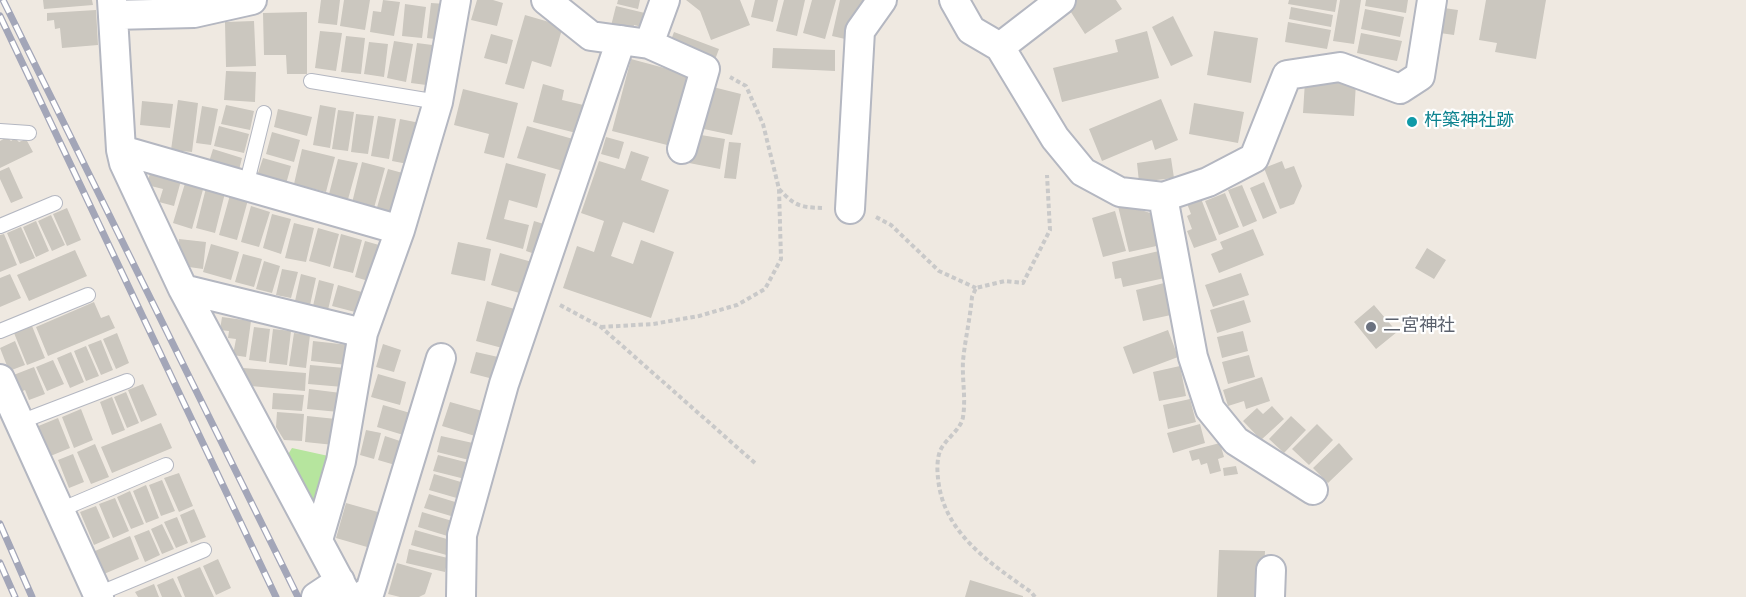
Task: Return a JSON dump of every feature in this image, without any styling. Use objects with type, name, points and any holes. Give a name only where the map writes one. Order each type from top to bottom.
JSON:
[{"type":"street","points":[[252,0],[194,13],[112,8],[121,150],[124,163],[183,289],[318,540],[350,592]]},
{"type":"street","points":[[318,540],[341,461],[363,333],[400,230],[438,102],[456,0]]},
{"type":"street","points":[[546,0],[591,36],[650,44],[705,69],[682,149]]},
{"type":"street","points":[[650,44],[665,0]]},
{"type":"street","points":[[849,209],[860,31],[882,0]]},
{"type":"street","points":[[954,0],[971,30],[1000,47],[1055,138],[1083,172],[1120,192],[1163,196],[1208,182],[1254,158],[1287,75],[1340,66],[1400,89],[1420,76],[1432,0]]},
{"type":"street","points":[[1000,47],[1060,0]]},
{"type":"street","points":[[461,597],[462,535],[504,384],[621,40]]},
{"type":"street","points":[[121,150],[400,230]]},
{"type":"street","points":[[1163,196],[1193,357],[1210,409],[1236,441],[1313,489]]},
{"type":"street","points":[[183,289],[363,333]]},
{"type":"street","points":[[316,597],[370,591],[441,358]]},
{"type":"street","points":[[0,379],[98,595]]},
{"type":"lane","points":[[311,81],[438,102]]},
{"type":"lane","points":[[246,186],[264,113]]},
{"type":"lane","points":[[0,131],[29,133]]},
{"type":"lane","points":[[0,226],[56,203]]},
{"type":"lane","points":[[0,331],[88,295]]},
{"type":"lane","points":[[20,422],[127,381]]},
{"type":"lane","points":[[60,510],[166,465]]},
{"type":"lane","points":[[98,595],[204,550]]},
{"type":"path","points":[[601,327],[653,324],[699,316],[737,305],[765,289],[781,259],[779,189],[763,124],[746,86],[727,75],[705,69]]},
{"type":"path","points":[[779,189],[792,203],[800,207],[849,209],[869,214],[891,225],[939,271],[976,288],[1005,280],[1023,283],[1050,230],[1047,166],[1055,138]]},
{"type":"path","points":[[976,288],[972,297],[963,362],[965,396],[963,420],[940,451],[937,470],[939,490],[947,514],[964,540],[1035,597]]},
{"type":"path","points":[[535,294],[565,306],[601,327],[756,464]]},
{"type":"green space","points":[[292,448],[333,457],[315,509],[287,456]]},
{"type":"building","points":[[43,0],[92,0],[93,5],[44,9]]},
{"type":"building","points":[[321,0],[340,0],[337,25],[318,23]]},
{"type":"building","points":[[344,0],[370,0],[365,30],[340,26]]},
{"type":"building","points":[[383,0],[400,2],[394,36],[370,32],[373,11],[381,12]]},
{"type":"building","points":[[477,0],[493,0],[503,3],[497,26],[471,20]]},
{"type":"building","points":[[618,0],[640,0],[638,9],[617,4]]},
{"type":"building","points":[[686,0],[740,0],[750,25],[711,40],[700,11]]},
{"type":"building","points":[[755,0],[778,0],[773,22],[751,17]]},
{"type":"building","points":[[784,0],[805,0],[797,36],[776,31]]},
{"type":"building","points":[[812,0],[836,0],[825,39],[803,33]]},
{"type":"building","points":[[840,0],[864,0],[854,41],[832,36]]},
{"type":"building","points":[[1076,0],[1116,0],[1122,9],[1085,34],[1067,6]]},
{"type":"building","points":[[1289,0],[1337,0],[1335,12],[1288,4]]},
{"type":"building","points":[[1340,0],[1361,0],[1354,44],[1333,41]]},
{"type":"building","points":[[1366,0],[1408,0],[1406,13],[1365,6]]},
{"type":"building","points":[[1486,0],[1546,0],[1536,59],[1495,52],[1497,43],[1479,40]]},
{"type":"building","points":[[431,3],[446,4],[442,40],[427,38]]},
{"type":"building","points":[[405,4],[426,7],[422,38],[402,36]]},
{"type":"building","points":[[616,6],[649,14],[646,28],[634,25],[632,36],[610,30]]},
{"type":"building","points":[[1291,7],[1333,15],[1331,27],[1289,19]]},
{"type":"building","points":[[1444,8],[1458,10],[1454,35],[1440,33]]},
{"type":"building","points":[[1365,9],[1404,17],[1400,37],[1361,29]]},
{"type":"building","points":[[96,10],[98,45],[62,48],[60,28],[55,29],[54,20],[47,21],[47,13]]},
{"type":"building","points":[[307,12],[307,74],[287,74],[286,55],[264,55],[263,13]]},
{"type":"building","points":[[525,15],[563,26],[551,67],[532,61],[524,89],[505,84]]},
{"type":"building","points":[[1173,16],[1193,56],[1171,66],[1152,27]]},
{"type":"building","points":[[254,21],[256,66],[226,67],[225,22]]},
{"type":"building","points":[[1288,22],[1331,30],[1327,49],[1285,42]]},
{"type":"building","points":[[320,31],[342,33],[336,71],[315,68]]},
{"type":"building","points":[[1147,31],[1159,78],[1062,102],[1053,68],[1118,52],[1115,40]]},
{"type":"building","points":[[1214,31],[1258,38],[1251,83],[1207,75]]},
{"type":"building","points":[[674,32],[719,49],[713,65],[668,48]]},
{"type":"building","points":[[1361,33],[1402,41],[1397,61],[1357,53]]},
{"type":"building","points":[[491,34],[513,40],[507,64],[484,58]]},
{"type":"building","points":[[346,36],[365,38],[361,74],[341,72]]},
{"type":"building","points":[[394,41],[413,44],[406,82],[387,78]]},
{"type":"building","points":[[369,42],[388,44],[384,77],[364,74]]},
{"type":"building","points":[[417,43],[440,46],[434,86],[411,83]]},
{"type":"building","points":[[773,48],[835,50],[835,71],[772,68]]},
{"type":"building","points":[[631,59],[694,76],[675,147],[612,131]]},
{"type":"building","points":[[226,71],[256,72],[255,102],[224,100]]},
{"type":"building","points":[[1305,81],[1356,83],[1354,116],[1303,113]]},
{"type":"building","points":[[543,84],[564,90],[562,100],[592,107],[584,135],[533,122]]},
{"type":"building","points":[[709,86],[741,94],[732,135],[699,128]]},
{"type":"building","points":[[463,89],[518,103],[504,158],[484,153],[489,134],[454,125]]},
{"type":"building","points":[[1161,99],[1178,140],[1155,150],[1152,140],[1102,161],[1089,129]]},
{"type":"building","points":[[178,100],[198,103],[192,152],[171,150]]},
{"type":"building","points":[[142,101],[173,104],[170,128],[140,125]]},
{"type":"building","points":[[1194,103],[1244,112],[1238,143],[1189,134]]},
{"type":"building","points":[[226,105],[254,111],[250,130],[221,124]]},
{"type":"building","points":[[320,105],[336,108],[330,148],[313,145]]},
{"type":"building","points":[[202,106],[218,109],[211,145],[196,143]]},
{"type":"building","points":[[278,109],[312,117],[307,136],[274,127]]},
{"type":"building","points":[[338,110],[354,112],[348,151],[332,149]]},
{"type":"building","points":[[356,114],[374,116],[368,154],[351,152]]},
{"type":"building","points":[[378,116],[396,119],[389,159],[371,156]]},
{"type":"building","points":[[400,119],[420,123],[413,165],[392,161]]},
{"type":"building","points":[[219,126],[249,134],[244,153],[214,146]]},
{"type":"building","points":[[527,126],[573,139],[563,171],[517,158]]},
{"type":"building","points":[[272,132],[300,140],[294,162],[266,154]]},
{"type":"building","points":[[695,134],[725,139],[720,169],[689,163]]},
{"type":"building","points":[[7,137],[11,141],[15,138],[19,142],[26,139],[33,152],[0,168],[0,141]]},
{"type":"building","points":[[606,137],[624,142],[619,159],[601,154]]},
{"type":"building","points":[[729,142],[741,143],[736,179],[724,178]]},
{"type":"building","points":[[213,149],[242,158],[238,174],[208,165]]},
{"type":"building","points":[[302,149],[335,157],[326,192],[294,184]]},
{"type":"building","points":[[631,151],[649,157],[641,180],[669,190],[654,233],[623,222],[611,256],[633,264],[641,240],[674,252],[651,318],[563,288],[577,246],[594,252],[604,221],[581,213],[599,161],[625,169]]},
{"type":"building","points":[[263,158],[291,166],[286,184],[257,176]]},
{"type":"building","points":[[1171,158],[1174,178],[1139,182],[1137,163]]},
{"type":"building","points":[[338,159],[358,163],[347,203],[328,198]]},
{"type":"building","points":[[1282,161],[1285,169],[1294,166],[1302,186],[1294,204],[1280,209],[1264,168]]},
{"type":"building","points":[[362,162],[385,168],[374,208],[352,203]]},
{"type":"building","points":[[506,163],[546,174],[537,208],[509,200],[504,219],[529,225],[523,249],[486,239]]},
{"type":"building","points":[[9,167],[23,198],[11,203],[0,179],[0,171]]},
{"type":"building","points":[[151,169],[182,177],[174,206],[159,202],[163,189],[147,185]]},
{"type":"building","points":[[388,169],[410,175],[398,217],[376,211]]},
{"type":"building","points":[[186,180],[204,186],[192,229],[173,223]]},
{"type":"building","points":[[1264,182],[1277,213],[1263,219],[1250,188]]},
{"type":"building","points":[[1242,185],[1257,221],[1243,227],[1228,190]]},
{"type":"building","points":[[206,188],[225,193],[215,233],[196,228]]},
{"type":"building","points":[[1225,193],[1239,227],[1219,235],[1205,201]]},
{"type":"building","points":[[230,195],[248,200],[237,240],[219,235]]},
{"type":"building","points":[[1200,196],[1217,240],[1194,248],[1187,231],[1192,229],[1187,216],[1191,214],[1186,201]]},
{"type":"building","points":[[1117,202],[1153,214],[1161,245],[1129,252]]},
{"type":"building","points":[[251,206],[270,212],[259,247],[241,242]]},
{"type":"building","points":[[67,208],[81,240],[67,246],[53,214]]},
{"type":"building","points":[[1115,211],[1126,251],[1103,257],[1092,218]]},
{"type":"building","points":[[272,214],[291,219],[281,254],[263,248]]},
{"type":"building","points":[[51,215],[65,245],[52,251],[38,221]]},
{"type":"building","points":[[36,221],[49,251],[36,257],[23,227]]},
{"type":"building","points":[[534,221],[547,225],[538,255],[526,251]]},
{"type":"building","points":[[294,223],[314,228],[306,262],[285,258]]},
{"type":"building","points":[[21,227],[35,258],[20,264],[7,233]]},
{"type":"building","points":[[318,228],[339,234],[330,267],[309,261]]},
{"type":"building","points":[[1253,229],[1264,255],[1219,273],[1211,254],[1223,249],[1220,242]]},
{"type":"building","points":[[4,234],[17,265],[0,272],[0,235]]},
{"type":"building","points":[[341,234],[362,240],[353,273],[333,268]]},
{"type":"building","points":[[179,239],[206,242],[203,269],[189,267],[178,250]]},
{"type":"building","points":[[365,241],[386,247],[375,283],[355,277]]},
{"type":"building","points":[[458,242],[491,249],[485,281],[451,274]]},
{"type":"building","points":[[211,244],[239,252],[231,280],[203,272]]},
{"type":"building","points":[[1427,248],[1446,260],[1434,279],[1415,268]]},
{"type":"building","points":[[75,250],[87,276],[29,301],[17,275]]},
{"type":"building","points":[[1159,251],[1165,278],[1123,287],[1121,278],[1115,279],[1112,262]]},
{"type":"building","points":[[500,253],[532,262],[523,294],[491,285]]},
{"type":"building","points":[[243,254],[262,259],[254,287],[235,282]]},
{"type":"building","points":[[264,261],[280,266],[272,293],[256,289]]},
{"type":"building","points":[[282,269],[298,272],[291,298],[276,295]]},
{"type":"building","points":[[1241,273],[1249,295],[1213,307],[1205,285]]},
{"type":"building","points":[[10,274],[21,298],[0,307],[0,278]]},
{"type":"building","points":[[301,274],[316,278],[310,305],[295,301]]},
{"type":"building","points":[[319,280],[334,284],[328,310],[313,306]]},
{"type":"building","points":[[1164,283],[1171,315],[1143,321],[1136,290]]},
{"type":"building","points":[[338,285],[365,293],[359,313],[332,306]]},
{"type":"building","points":[[1244,300],[1251,322],[1217,333],[1210,310]]},
{"type":"building","points":[[487,301],[518,310],[506,349],[476,341]]},
{"type":"building","points":[[94,302],[101,318],[109,315],[115,328],[48,356],[36,327]]},
{"type":"building","points":[[1374,305],[1397,332],[1376,349],[1354,322]]},
{"type":"building","points":[[222,317],[251,321],[246,357],[233,355],[236,339],[228,338],[229,331],[220,330]]},
{"type":"building","points":[[32,326],[45,358],[27,365],[14,333]]},
{"type":"building","points":[[254,327],[270,329],[266,362],[249,360]]},
{"type":"building","points":[[273,329],[291,331],[287,365],[269,363]]},
{"type":"building","points":[[1168,330],[1178,357],[1133,374],[1123,347]]},
{"type":"building","points":[[1243,331],[1248,351],[1222,358],[1217,337]]},
{"type":"building","points":[[117,333],[129,363],[116,369],[103,339]]},
{"type":"building","points":[[294,333],[310,335],[306,368],[289,366]]},
{"type":"building","points":[[101,340],[113,370],[101,375],[88,345]]},
{"type":"building","points":[[15,341],[25,365],[9,371],[0,348]]},
{"type":"building","points":[[313,341],[349,345],[347,365],[311,361]]},
{"type":"building","points":[[383,344],[401,350],[394,372],[376,367]]},
{"type":"building","points":[[86,346],[99,376],[86,381],[74,351]]},
{"type":"building","points":[[71,352],[84,382],[70,388],[57,358]]},
{"type":"building","points":[[476,352],[507,359],[501,381],[470,373]]},
{"type":"building","points":[[1249,355],[1255,377],[1228,384],[1222,362]]},
{"type":"building","points":[[53,360],[64,384],[47,391],[36,367]]},
{"type":"building","points":[[310,365],[345,368],[343,387],[308,384]]},
{"type":"building","points":[[1180,366],[1186,396],[1159,401],[1153,372]]},
{"type":"building","points":[[34,367],[45,394],[29,400],[25,390],[18,393],[11,376]]},
{"type":"building","points":[[243,368],[306,373],[305,391],[251,386]]},
{"type":"building","points":[[378,374],[406,382],[400,405],[371,397]]},
{"type":"building","points":[[1262,377],[1270,401],[1246,409],[1244,401],[1228,406],[1223,390]]},
{"type":"building","points":[[143,384],[157,415],[141,422],[128,390]]},
{"type":"building","points":[[309,389],[341,393],[339,412],[307,409]]},
{"type":"building","points":[[126,392],[139,423],[127,428],[114,397]]},
{"type":"building","points":[[273,393],[304,395],[302,411],[272,409]]},
{"type":"building","points":[[112,397],[125,430],[112,435],[100,402]]},
{"type":"building","points":[[1190,399],[1196,422],[1168,429],[1163,405]]},
{"type":"building","points":[[450,402],[493,414],[485,439],[442,426]]},
{"type":"building","points":[[383,405],[417,415],[410,437],[377,427]]},
{"type":"building","points":[[1272,406],[1284,419],[1261,440],[1243,421],[1257,408],[1263,414]]},
{"type":"building","points":[[81,409],[93,440],[74,448],[62,417]]},
{"type":"building","points":[[277,412],[304,414],[302,441],[284,440],[276,427]]},
{"type":"building","points":[[307,416],[336,419],[334,445],[305,442]]},
{"type":"building","points":[[1291,416],[1306,430],[1284,453],[1269,439]]},
{"type":"building","points":[[58,418],[70,448],[48,457],[36,427]]},
{"type":"building","points":[[161,423],[172,448],[112,473],[101,447]]},
{"type":"building","points":[[1200,424],[1205,443],[1173,453],[1167,433]]},
{"type":"building","points":[[1317,424],[1333,440],[1309,465],[1292,449]]},
{"type":"building","points":[[366,430],[381,433],[374,459],[360,455]]},
{"type":"building","points":[[385,436],[409,444],[402,467],[378,460]]},
{"type":"building","points":[[441,436],[482,445],[477,462],[437,452]]},
{"type":"building","points":[[1220,443],[1224,457],[1218,459],[1221,471],[1210,474],[1207,463],[1201,465],[1199,459],[1192,461],[1189,451]]},
{"type":"building","points":[[1339,443],[1353,459],[1328,483],[1313,468]]},
{"type":"building","points":[[95,444],[109,477],[91,484],[77,452]]},
{"type":"building","points":[[73,454],[84,482],[69,488],[58,460]]},
{"type":"building","points":[[438,455],[477,465],[473,481],[433,471]]},
{"type":"building","points":[[1236,466],[1238,474],[1224,476],[1223,468]]},
{"type":"building","points":[[179,473],[193,506],[179,512],[164,478]]},
{"type":"building","points":[[434,474],[471,485],[467,501],[429,490]]},
{"type":"building","points":[[162,480],[175,511],[161,516],[149,485]]},
{"type":"building","points":[[146,485],[159,518],[146,523],[133,491]]},
{"type":"building","points":[[130,491],[144,524],[131,529],[117,497]]},
{"type":"building","points":[[429,494],[465,505],[461,519],[424,508]]},
{"type":"building","points":[[115,498],[129,531],[113,538],[99,504]]},
{"type":"building","points":[[346,503],[385,514],[374,549],[336,538]]},
{"type":"building","points":[[96,506],[110,538],[94,545],[80,512]]},
{"type":"building","points":[[194,509],[206,537],[191,543],[180,515]]},
{"type":"building","points":[[422,512],[459,523],[454,538],[418,527]]},
{"type":"building","points":[[177,517],[188,543],[176,548],[164,522]]},
{"type":"building","points":[[162,524],[174,549],[162,554],[151,529]]},
{"type":"building","points":[[149,530],[160,555],[145,562],[134,536]]},
{"type":"building","points":[[415,530],[454,541],[450,556],[411,545]]},
{"type":"building","points":[[130,536],[139,559],[104,574],[95,551]]},
{"type":"building","points":[[409,549],[448,558],[445,572],[406,563]]},
{"type":"building","points":[[1219,550],[1265,551],[1263,597],[1217,597]]},
{"type":"building","points":[[218,559],[231,588],[216,595],[203,566]]},
{"type":"building","points":[[397,563],[432,573],[425,594],[419,597],[400,597],[388,594]]},
{"type":"building","points":[[200,567],[214,597],[185,597],[177,577]]},
{"type":"building","points":[[173,578],[182,597],[162,597],[157,585]]},
{"type":"building","points":[[970,580],[1023,596],[1023,597],[965,597]]},
{"type":"building","points":[[154,584],[159,597],[138,597],[135,592]]},
{"type":"railway","points":[[3,0],[298,597]]},
{"type":"railway","points":[[0,16],[276,597]]},
{"type":"railway","points":[[0,524],[32,597]]},
{"type":"railway","points":[[0,563],[15,597]]},
{"type":"place","name":"杵築神社跡","points":[[1412,122]]},
{"type":"place","name":"二宮神社","points":[[1371,327]]}]
